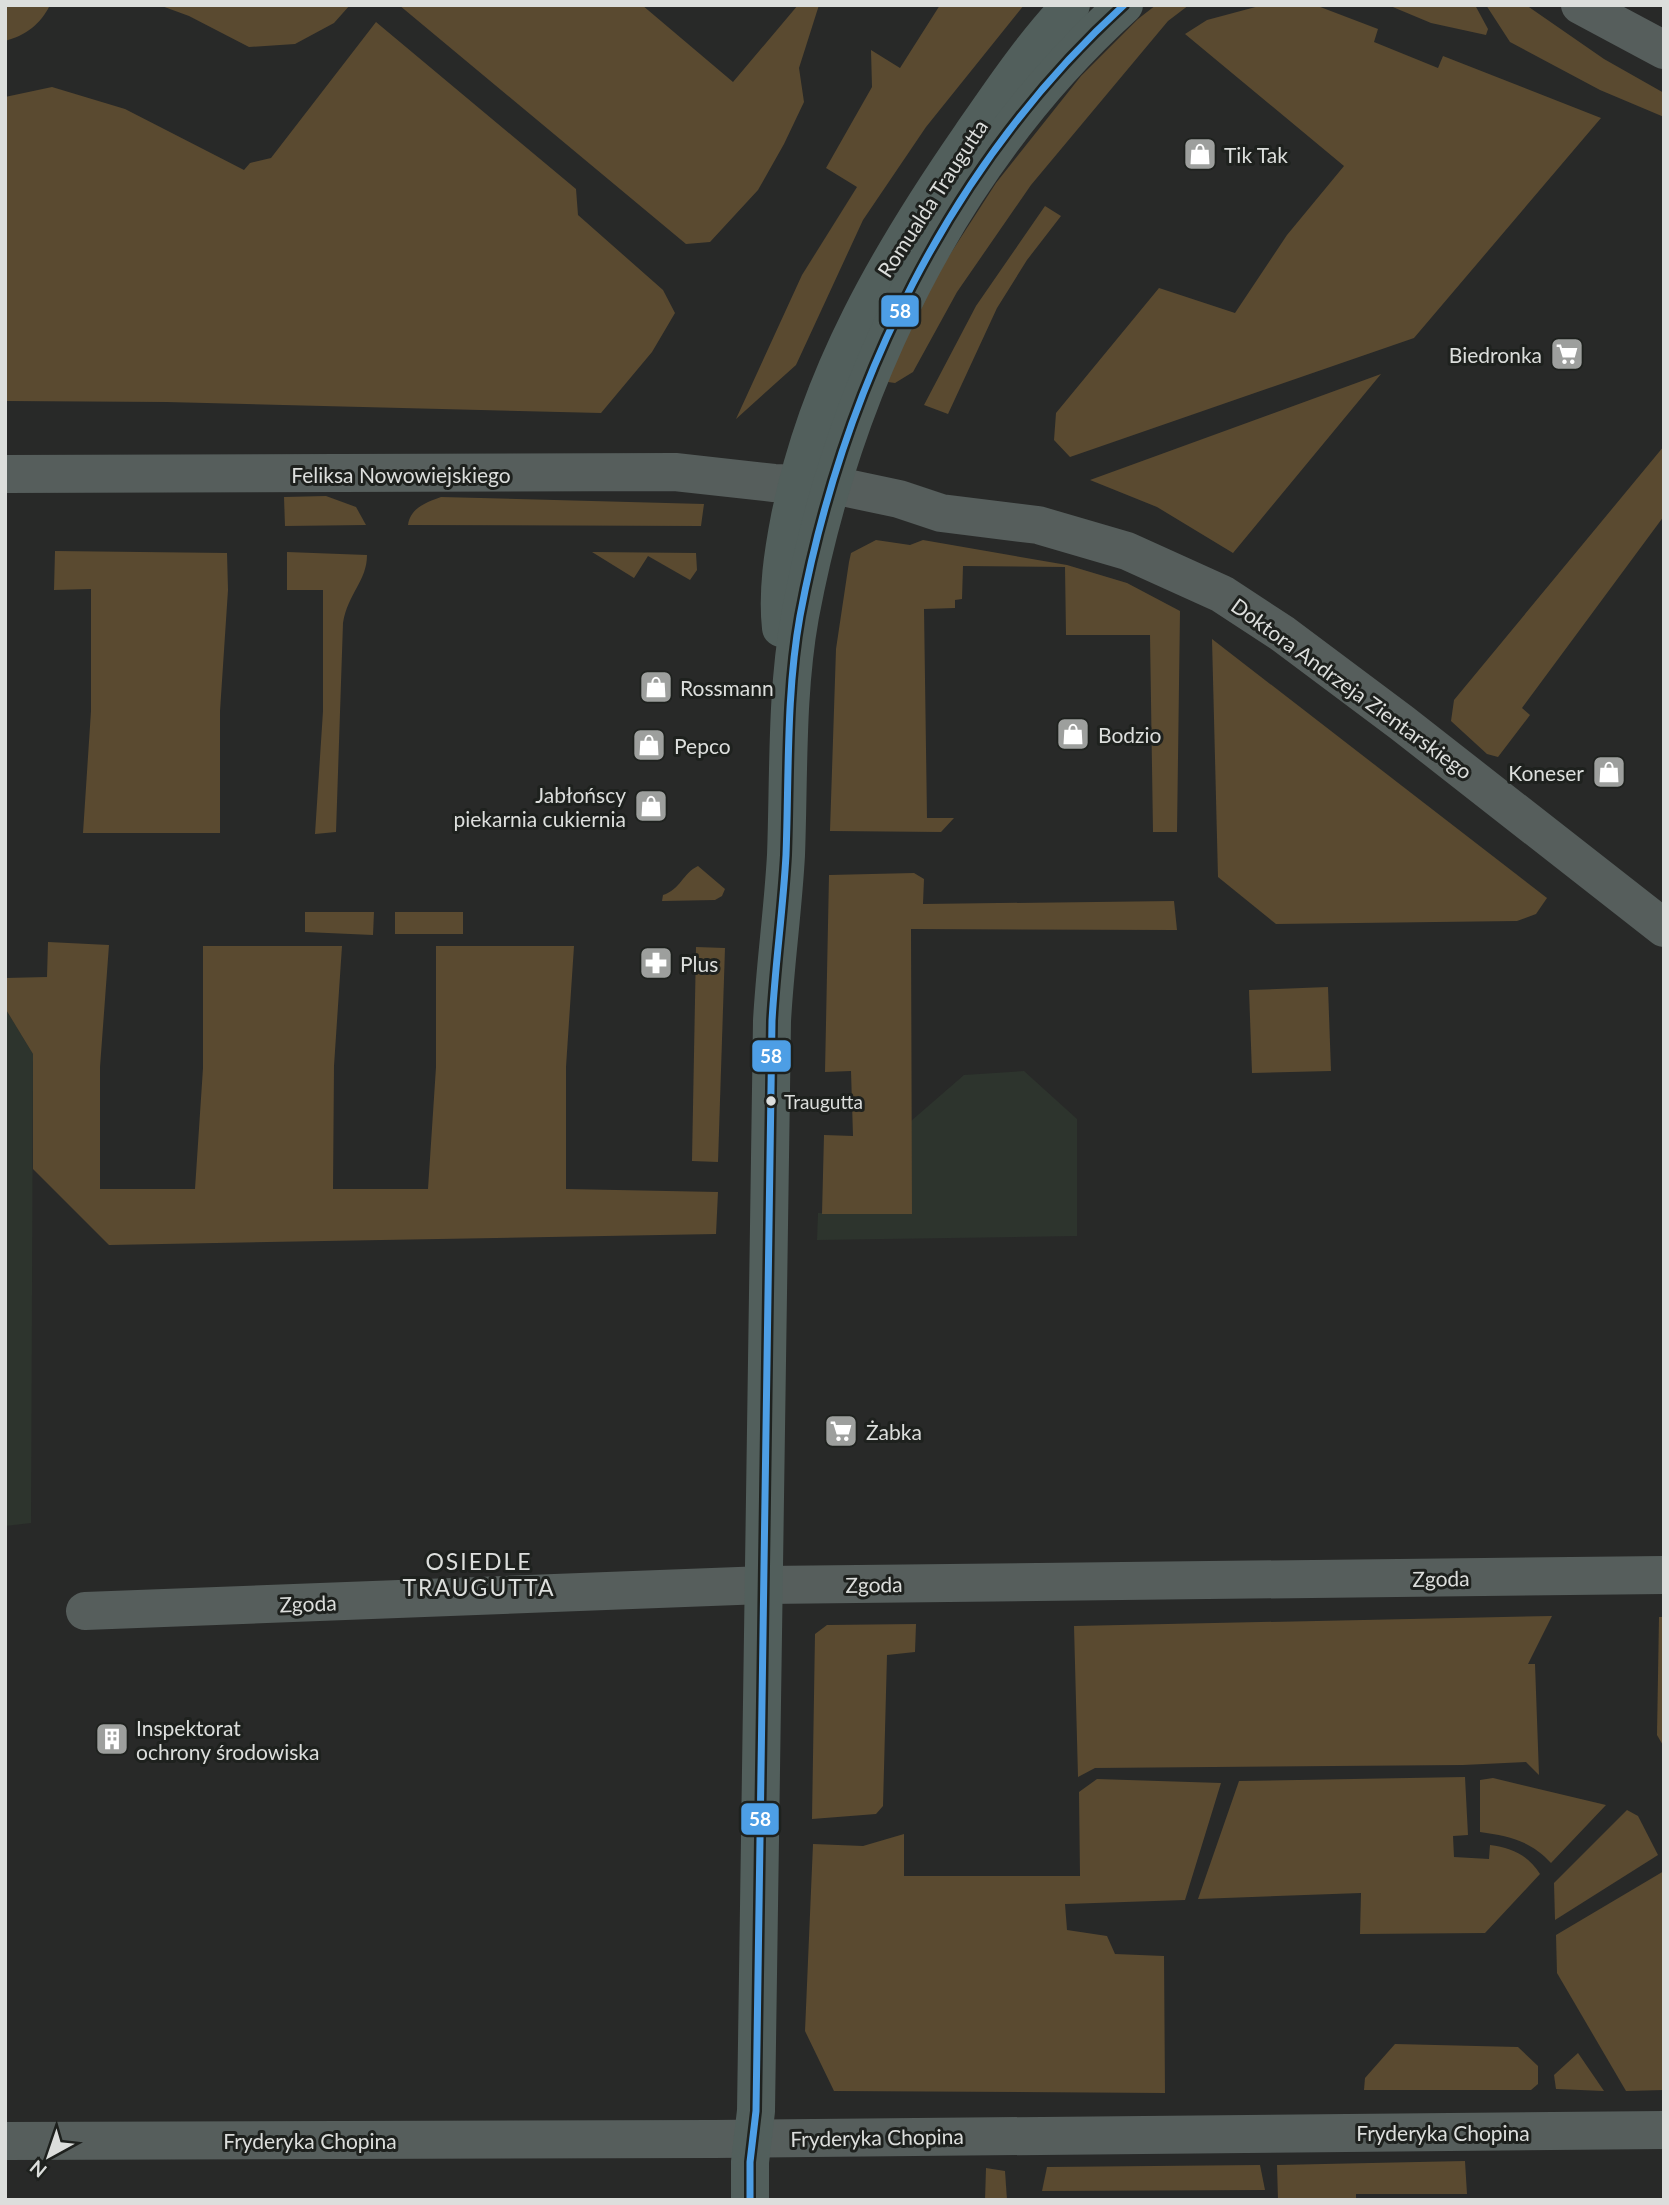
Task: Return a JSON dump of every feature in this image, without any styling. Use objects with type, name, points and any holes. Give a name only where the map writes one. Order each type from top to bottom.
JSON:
[{"type":"main road","name":"Romualda Traugutta","points":[[815,485],[818,415],[854,329],[888,263],[933,190],[1017,69],[1071,5]]},
{"type":"main road","name":"Romualda Traugutta","points":[[750,2200],[752,2139],[756,2111],[772,1021],[786,857],[790,696],[780,616],[781,580],[815,485],[887,334],[947,223],[1034,99],[1062,66],[1124,5]]},
{"type":"street","points":[[1580,5],[1664,50]]},
{"type":"street","points":[[1640,5],[1664,25]]},
{"type":"street","name":"Feliksa Nowowiejskiego","points":[[5,474],[676,472],[815,485]]},
{"type":"street","name":"Doktora Andrzeja Zientarskiego","points":[[815,485],[899,499],[941,513],[1038,525],[1127,551],[1222,593],[1283,634],[1424,740],[1664,928]]},
{"type":"street","name":"Zgoda","points":[[85,1611],[765,1585],[1664,1575]]},
{"type":"street","name":"Fryderyka Chopina","points":[[5,2141],[752,2139],[1664,2130]]},
{"type":"shaded area","points":[[5,5],[50,5],[32,28],[5,41]]},
{"type":"shaded area","points":[[159,5],[350,5],[334,23],[295,44],[249,47],[189,16]]},
{"type":"shaded area","points":[[399,5],[642,5],[733,82],[798,5],[819,5],[799,68],[804,102],[784,144],[758,190],[710,242],[686,244]]},
{"type":"shaded area","points":[[940,5],[1024,5],[926,127],[863,220],[796,365],[736,419],[802,275],[857,187],[826,168],[872,87],[871,50],[900,68]]},
{"type":"shaded area","points":[[1156,5],[1189,5],[1168,21],[1031,185],[957,292],[913,372],[895,383],[881,381],[945,262],[996,183],[1081,76],[1138,19]]},
{"type":"shaded area","points":[[1263,5],[1315,5],[1378,29],[1374,42],[1438,68],[1443,56],[1601,118],[1414,338],[1070,457],[1054,440],[1056,413],[1159,288],[1235,313],[1287,235],[1344,166],[1185,34],[1207,20]]},
{"type":"shaded area","points":[[1388,5],[1475,5],[1488,29],[1486,35],[1431,23]]},
{"type":"shaded area","points":[[1486,5],[1526,5],[1604,59],[1664,93],[1664,117],[1600,90],[1510,42]]},
{"type":"shaded area","points":[[376,22],[576,189],[578,215],[663,290],[675,313],[652,352],[601,413],[166,402],[5,401],[5,97],[52,87],[125,109],[244,170],[250,163],[271,158]]},
{"type":"shaded area","points":[[1045,206],[1061,216],[1027,260],[997,308],[948,414],[924,405],[976,306]]},
{"type":"shaded area","points":[[1381,374],[1233,553],[1157,507],[1090,480]]},
{"type":"shaded area","points":[[1664,446],[1664,516],[1522,708],[1530,715],[1498,757],[1487,754],[1451,721],[1454,700]]},
{"type":"shaded area","points":[[326,496],[356,507],[366,525],[285,526],[284,497]]},
{"type":"shaded area","points":[[441,497],[704,504],[701,526],[408,525],[416,510]]},
{"type":"shaded area","points":[[876,540],[910,545],[923,540],[1067,565],[1127,583],[1180,611],[1177,832],[1153,832],[1150,635],[1066,635],[1065,567],[963,566],[962,599],[955,600],[955,608],[924,609],[927,818],[954,818],[941,832],[830,831],[836,649],[849,562],[851,553]]},
{"type":"shaded area","points":[[55,551],[227,553],[228,590],[220,711],[220,833],[83,833],[91,711],[91,589],[54,590]]},
{"type":"shaded area","points":[[287,552],[367,555],[364,572],[343,623],[336,832],[315,834],[323,711],[323,590],[287,590]]},
{"type":"shaded area","points":[[592,552],[696,553],[697,570],[690,580],[648,556],[634,578]]},
{"type":"shaded area","points":[[1212,639],[1547,898],[1536,914],[1517,921],[1276,924],[1218,877]]},
{"type":"shaded area","points":[[698,866],[725,889],[722,896],[715,900],[662,901],[663,895],[674,889]]},
{"type":"shaded area","points":[[914,873],[924,879],[923,904],[1174,901],[1177,930],[911,929],[912,1214],[822,1214],[824,1135],[853,1136],[851,1071],[825,1072],[829,875]]},
{"type":"shaded area","points":[[305,912],[374,912],[373,935],[305,932]]},
{"type":"shaded area","points":[[395,912],[463,912],[463,934],[395,934]]},
{"type":"shaded area","points":[[48,942],[109,945],[100,1067],[100,1189],[195,1189],[203,1068],[203,946],[342,946],[334,1066],[333,1189],[428,1189],[436,1067],[436,946],[574,946],[566,1067],[566,1189],[718,1192],[716,1234],[109,1245],[33,1169],[33,1054],[5,1008],[5,978],[47,977]]},
{"type":"shaded area","points":[[696,947],[725,948],[718,1162],[692,1161]]},
{"type":"shaded area","points":[[1328,987],[1331,1071],[1252,1073],[1249,990]]},
{"type":"shaded area","points":[[5,1008],[33,1054],[31,1523],[5,1526]]},
{"type":"shaded area","points":[[1024,1071],[1077,1119],[1077,1236],[817,1240],[818,1213],[912,1213],[911,1121],[964,1075]]},
{"type":"shaded area","points":[[1552,1616],[1528,1664],[1535,1664],[1539,1775],[1526,1762],[1463,1765],[1095,1768],[1078,1777],[1074,1626]]},
{"type":"shaded area","points":[[1659,1617],[1664,1617],[1664,1747],[1657,1735]]},
{"type":"shaded area","points":[[916,1624],[915,1652],[887,1655],[883,1806],[876,1814],[812,1819],[815,1634],[827,1625]]},
{"type":"shaded area","points":[[1465,1777],[1468,1835],[1453,1836],[1454,1857],[1489,1859],[1490,1845],[1498,1846],[1525,1857],[1540,1874],[1485,1933],[1360,1934],[1361,1893],[1198,1899],[1239,1781]]},
{"type":"shaded area","points":[[1493,1778],[1606,1805],[1551,1863],[1536,1849],[1519,1841],[1480,1832],[1480,1780]]},
{"type":"shaded area","points":[[1097,1779],[1221,1783],[1185,1900],[1065,1904],[1067,1930],[1107,1936],[1115,1954],[1164,1956],[1165,2093],[834,2091],[805,2031],[813,1844],[863,1846],[904,1834],[904,1876],[1080,1876],[1079,1792]]},
{"type":"shaded area","points":[[1627,1810],[1638,1816],[1658,1855],[1555,1920],[1554,1883]]},
{"type":"shaded area","points":[[1664,1871],[1664,2090],[1626,2091],[1557,1973],[1556,1935]]},
{"type":"shaded area","points":[[1395,2044],[1518,2047],[1538,2066],[1538,2084],[1531,2090],[1364,2090],[1365,2078]]},
{"type":"shaded area","points":[[1578,2053],[1604,2091],[1556,2089],[1554,2075]]},
{"type":"shaded area","points":[[1465,2161],[1467,2194],[1356,2194],[1356,2200],[1278,2200],[1277,2165]]},
{"type":"shaded area","points":[[1260,2165],[1265,2190],[1042,2191],[1047,2167]]},
{"type":"shaded area","points":[[986,2168],[1005,2171],[1007,2200],[985,2200]]},
{"type":"transit line","name":"58","points":[[750,2200],[750,2162],[756,2111],[772,1021],[786,855],[792,675],[800,616],[819,530],[844,446],[876,363],[913,284],[956,207],[1006,135],[1062,67],[1124,5]]},
{"type":"place","name":"Tik Tak","points":[[1200,154]]},
{"type":"place","name":"Biedronka","points":[[1567,354]]},
{"type":"place","name":"Rossmann","points":[[656,687]]},
{"type":"place","name":"Bodzio","points":[[1073,734]]},
{"type":"place","name":"Pepco","points":[[649,745]]},
{"type":"place","name":"Koneser","points":[[1609,772]]},
{"type":"place","name":"Jabłońscy piekarnia cukiernia","points":[[651,806]]},
{"type":"place","name":"Plus","points":[[656,963]]},
{"type":"place","name":"Traugutta","points":[[771,1101]]},
{"type":"place","name":"Żabka","points":[[841,1431]]},
{"type":"place","name":"Inspektorat ochrony środowiska","points":[[112,1739]]},
{"type":"district","name":"OSIEDLE TRAUGUTTA","points":[[479,1574]]}]
